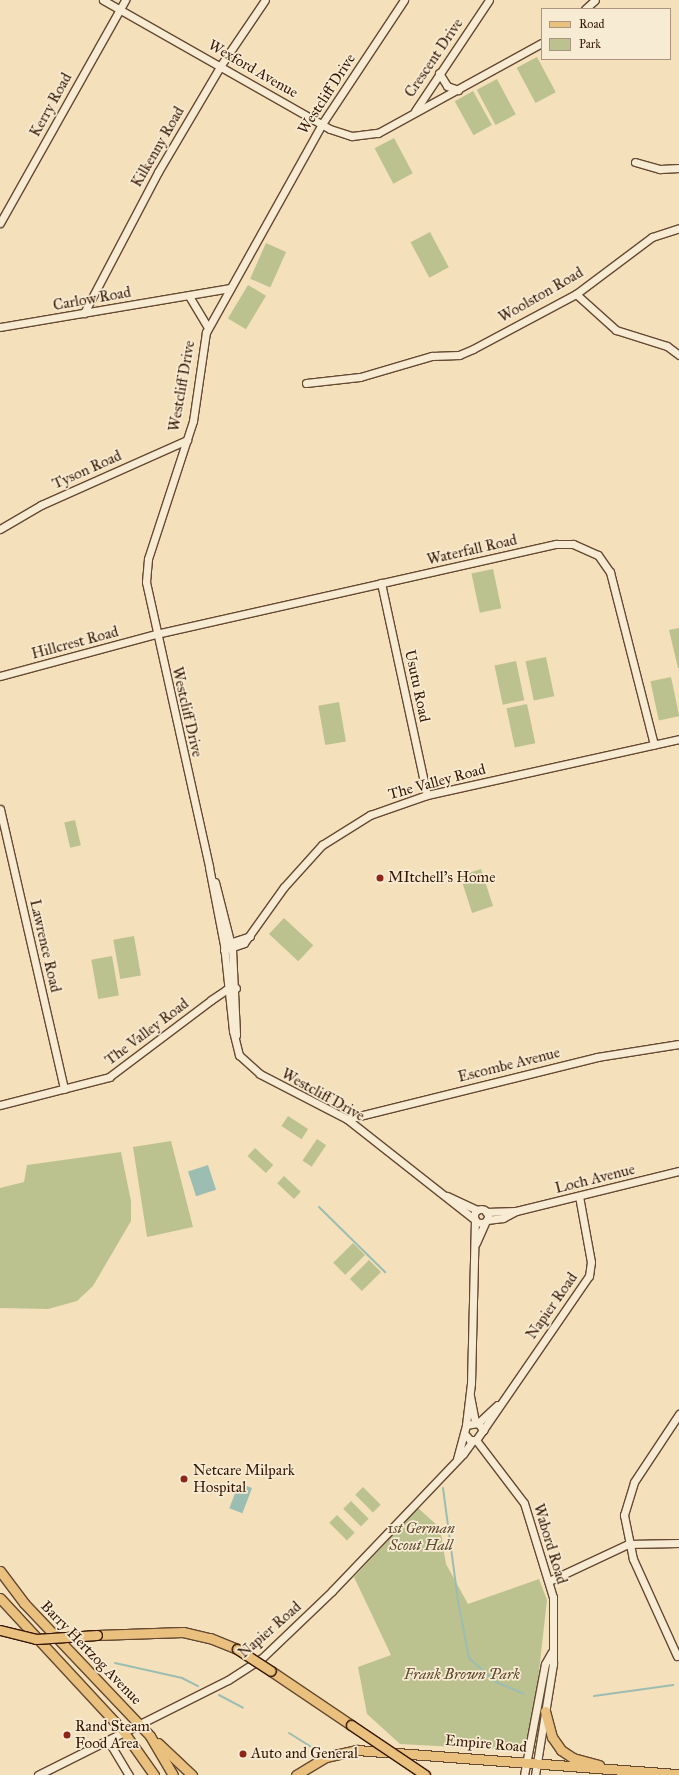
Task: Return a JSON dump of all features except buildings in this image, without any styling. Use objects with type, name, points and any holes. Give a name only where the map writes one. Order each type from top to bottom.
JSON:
[{"type":"main road","name":"Barry Hertzog Avenue","points":[[0,1571],[24,1603],[92,1678],[139,1723],[150,1736],[173,1775]]},
{"type":"main road","name":"Barry Hertzog Avenue","points":[[0,1598],[123,1731],[154,1775]]},
{"type":"main road","points":[[0,1630],[36,1639],[183,1632],[210,1638],[238,1649],[425,1775]]},
{"type":"main road","points":[[545,1711],[552,1737],[561,1750],[573,1758],[617,1770]]},
{"type":"main road","points":[[150,1736],[192,1775]]},
{"type":"main road","name":"Empire Road","points":[[296,1775],[326,1757],[357,1750],[679,1774]]},
{"type":"street","name":"Wexford Avenue","points":[[103,0],[221,65],[322,124],[343,134],[363,136],[378,133],[415,111],[458,90],[541,44]]},
{"type":"street","name":"Kerry Road","points":[[0,223],[125,0]]},
{"type":"street","name":"Kilkenny Road","points":[[84,313],[158,172],[221,65],[265,0]]},
{"type":"street","name":"Westcliff Drive","points":[[404,0],[322,124],[208,328],[202,345],[193,421],[148,559],[147,591],[228,947],[235,1039],[239,1055],[253,1070],[347,1119],[447,1196],[460,1210],[474,1220],[486,1220]]},
{"type":"street","name":"Crescent Drive","points":[[415,111],[488,0]]},
{"type":"street","points":[[586,8],[595,0]]},
{"type":"street","points":[[440,73],[447,86],[458,90]]},
{"type":"street","points":[[635,162],[660,169],[679,168]]},
{"type":"street","name":"Woolston Road","points":[[306,382],[360,377],[435,356],[454,355],[473,350],[576,294],[652,237],[679,228]]},
{"type":"street","name":"Carlow Road","points":[[0,327],[230,288]]},
{"type":"street","points":[[576,294],[616,330],[667,346],[679,355]]},
{"type":"street","points":[[189,296],[208,328]]},
{"type":"street","name":"Tyson Road","points":[[0,529],[41,505],[186,440]]},
{"type":"street","name":"Waterfall Road","points":[[156,634],[556,544],[573,544],[592,551],[610,572],[654,744]]},
{"type":"street","name":"Usutu Road","points":[[381,583],[427,795]]},
{"type":"street","name":"Hillcrest Road","points":[[0,676],[156,634]]},
{"type":"street","name":"The Valley Road","points":[[228,947],[250,936],[284,887],[322,845],[370,815],[427,795],[679,739]]},
{"type":"street","name":"Lawrence Road","points":[[0,809],[64,1089]]},
{"type":"street","name":"The Valley Road","points":[[0,1105],[109,1077],[232,989]]},
{"type":"street","name":"Escombe Avenue","points":[[347,1119],[597,1057],[679,1044]]},
{"type":"street","name":"Loch Avenue","points":[[486,1212],[516,1211],[679,1171]]},
{"type":"street","name":"Westcliff Drive","points":[[447,1196],[477,1210],[486,1212]]},
{"type":"street","name":"Napier Road","points":[[38,1775],[108,1742],[123,1731],[228,1680],[280,1643],[483,1432],[504,1398],[589,1276],[591,1262],[579,1196]]},
{"type":"street","points":[[470,1396],[476,1422],[466,1425],[470,1396],[476,1244],[474,1220],[477,1210]]},
{"type":"street","name":"Loch Avenue","points":[[486,1220],[503,1218],[516,1211]]},
{"type":"street","points":[[476,1244],[486,1220],[486,1212]]},
{"type":"street","name":"Napier Road","points":[[476,1422],[504,1398]]},
{"type":"street","points":[[677,1656],[647,1592],[628,1544],[624,1515],[627,1497],[679,1414]]},
{"type":"street","name":"Wabord Road","points":[[476,1422],[483,1432],[489,1453]]},
{"type":"street","name":"Napier Road","points":[[457,1459],[466,1425]]},
{"type":"street","name":"Wabord Road","points":[[464,1433],[475,1440],[489,1453],[524,1503],[549,1581],[554,1606],[551,1653],[552,1664],[534,1775]]},
{"type":"street","points":[[549,1581],[628,1544],[679,1543]]},
{"type":"street","name":"Wabord Road","points":[[524,1775],[545,1664],[551,1653]]},
{"type":"street","points":[[108,1742],[129,1775]]},
{"type":"green space","points":[[537,57],[556,92],[535,103],[517,68]]},
{"type":"green space","points":[[497,79],[516,114],[495,125],[477,90]]},
{"type":"green space","points":[[473,91],[492,125],[474,135],[455,101]]},
{"type":"green space","points":[[394,138],[413,173],[393,184],[375,148]]},
{"type":"green space","points":[[430,232],[449,267],[429,278],[411,242]]},
{"type":"green space","points":[[266,243],[286,252],[270,288],[250,279]]},
{"type":"green space","points":[[248,285],[266,296],[246,329],[228,318]]},
{"type":"green space","points":[[493,569],[501,608],[480,613],[471,574]]},
{"type":"green space","points":[[679,628],[679,668],[678,668],[669,630]]},
{"type":"green space","points":[[546,657],[554,696],[534,700],[525,661]]},
{"type":"green space","points":[[516,661],[524,700],[503,705],[494,666]]},
{"type":"green space","points":[[671,677],[679,716],[659,720],[650,681]]},
{"type":"green space","points":[[339,702],[346,741],[325,745],[318,706]]},
{"type":"green space","points":[[527,704],[535,743],[515,747],[506,708]]},
{"type":"green space","points":[[75,820],[81,845],[70,848],[64,822]]},
{"type":"green space","points":[[481,869],[493,906],[472,913],[460,876]]},
{"type":"green space","points":[[284,918],[313,945],[298,961],[269,934]]},
{"type":"green space","points":[[134,936],[141,975],[120,979],[113,940]]},
{"type":"green space","points":[[112,956],[119,995],[98,999],[91,960]]},
{"type":"green space","points":[[288,1116],[308,1129],[302,1139],[281,1126]]},
{"type":"green space","points":[[317,1139],[326,1145],[312,1167],[302,1161]]},
{"type":"green space","points":[[171,1141],[193,1227],[147,1237],[133,1147]]},
{"type":"green space","points":[[255,1148],[273,1165],[266,1173],[247,1156]]},
{"type":"green space","points":[[121,1152],[131,1201],[131,1221],[93,1286],[77,1301],[48,1309],[0,1308],[0,1188],[24,1182],[27,1165]]},
{"type":"green space","points":[[284,1176],[301,1192],[294,1199],[277,1183]]},
{"type":"green space","points":[[353,1243],[365,1255],[345,1275],[333,1263]]},
{"type":"green space","points":[[369,1260],[381,1272],[362,1291],[350,1279]]},
{"type":"green space","points":[[363,1487],[381,1505],[373,1512],[355,1495]]},
{"type":"green space","points":[[351,1501],[369,1519],[361,1526],[343,1509]]},
{"type":"green space","name":"Frank Brown Park","points":[[418,1508],[440,1528],[446,1564],[468,1604],[539,1579],[547,1600],[530,1751],[400,1744],[367,1714],[358,1667],[391,1655],[354,1577]]},
{"type":"green space","points":[[337,1515],[355,1533],[347,1540],[329,1523]]},
{"type":"water","points":[[208,1165],[216,1190],[196,1196],[188,1171]]},
{"type":"water","points":[[239,1483],[252,1488],[242,1513],[229,1508]]},
{"type":"waterway","points":[[319,1207],[385,1272]]},
{"type":"waterway","points":[[443,1488],[458,1601],[469,1658],[496,1682],[524,1694]]},
{"type":"waterway","points":[[115,1663],[182,1678],[198,1686]]},
{"type":"waterway","points":[[594,1696],[673,1685]]},
{"type":"waterway","points":[[219,1695],[243,1708]]},
{"type":"waterway","points":[[289,1733],[310,1746]]},
{"type":"place","name":"MItchell's Home","points":[[380,878]]},
{"type":"place","name":"Netcare Milpark Hospital","points":[[184,1479]]},
{"type":"place","name":"Rand Steam Food Area","points":[[67,1735]]},
{"type":"place","name":"Auto and General","points":[[243,1754]]},
{"type":"park label","name":"1st German Scout Hall","points":[[421,1536]]}]
